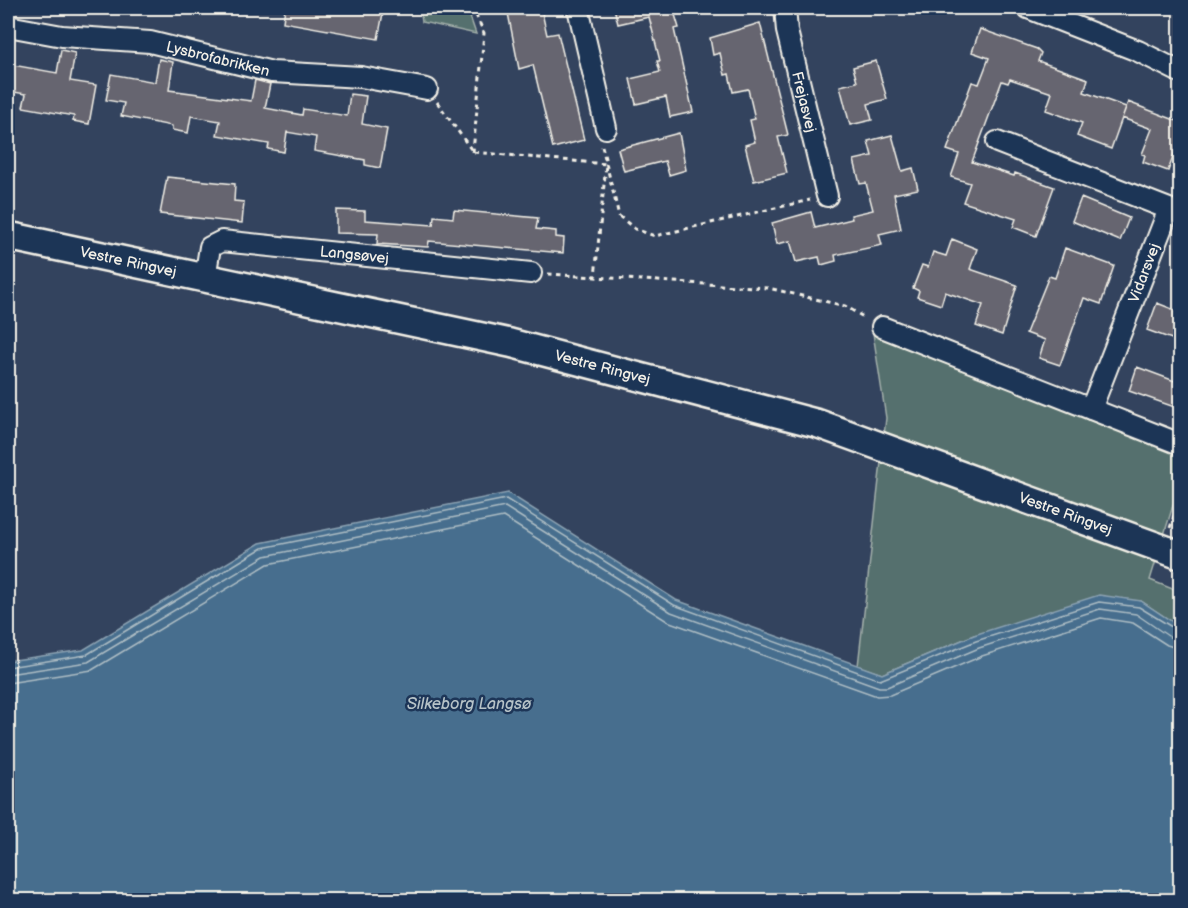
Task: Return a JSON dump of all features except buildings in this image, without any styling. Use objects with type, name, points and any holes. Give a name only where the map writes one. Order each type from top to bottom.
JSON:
[{"type":"main road","name":"Vestre Ringvej","points":[[8,236],[510,343],[819,423],[1177,547]]},
{"type":"street","points":[[578,8],[606,128]]},
{"type":"street","name":"Frejasvej","points":[[785,8],[787,31],[827,196]]},
{"type":"street","points":[[1028,8],[1138,51],[1180,72]]},
{"type":"street","name":"Lysbrofabrikken","points":[[8,26],[62,36],[150,42],[272,72],[362,77],[427,89]]},
{"type":"street","name":"Vidarsvej","points":[[997,142],[1169,209],[1091,409]]},
{"type":"street","name":"Langsøvej","points":[[205,278],[210,247],[222,241],[531,273]]},
{"type":"street","points":[[882,327],[1180,444]]},
{"type":"path","points":[[473,8],[484,33],[473,152]]},
{"type":"path","points":[[427,89],[473,152],[606,164]]},
{"type":"path","points":[[606,128],[601,140],[619,216],[635,229],[655,236],[827,196]]},
{"type":"path","points":[[595,277],[606,164]]},
{"type":"path","points":[[531,273],[768,288],[845,306],[882,327]]},
{"type":"path","points":[[1177,547],[1180,498]]},
{"type":"green space","points":[[420,8],[467,8],[476,34],[422,22]]},
{"type":"green space","points":[[873,333],[1180,445],[1180,483],[1150,580],[1180,592],[1180,627],[1141,601],[974,635],[882,674],[858,666],[886,418]]},
{"type":"water","name":"Silkeborg Langsø","points":[[508,493],[676,600],[882,674],[974,635],[1099,595],[1141,601],[1180,627],[1180,900],[8,900],[8,661],[83,650],[260,543]]}]
